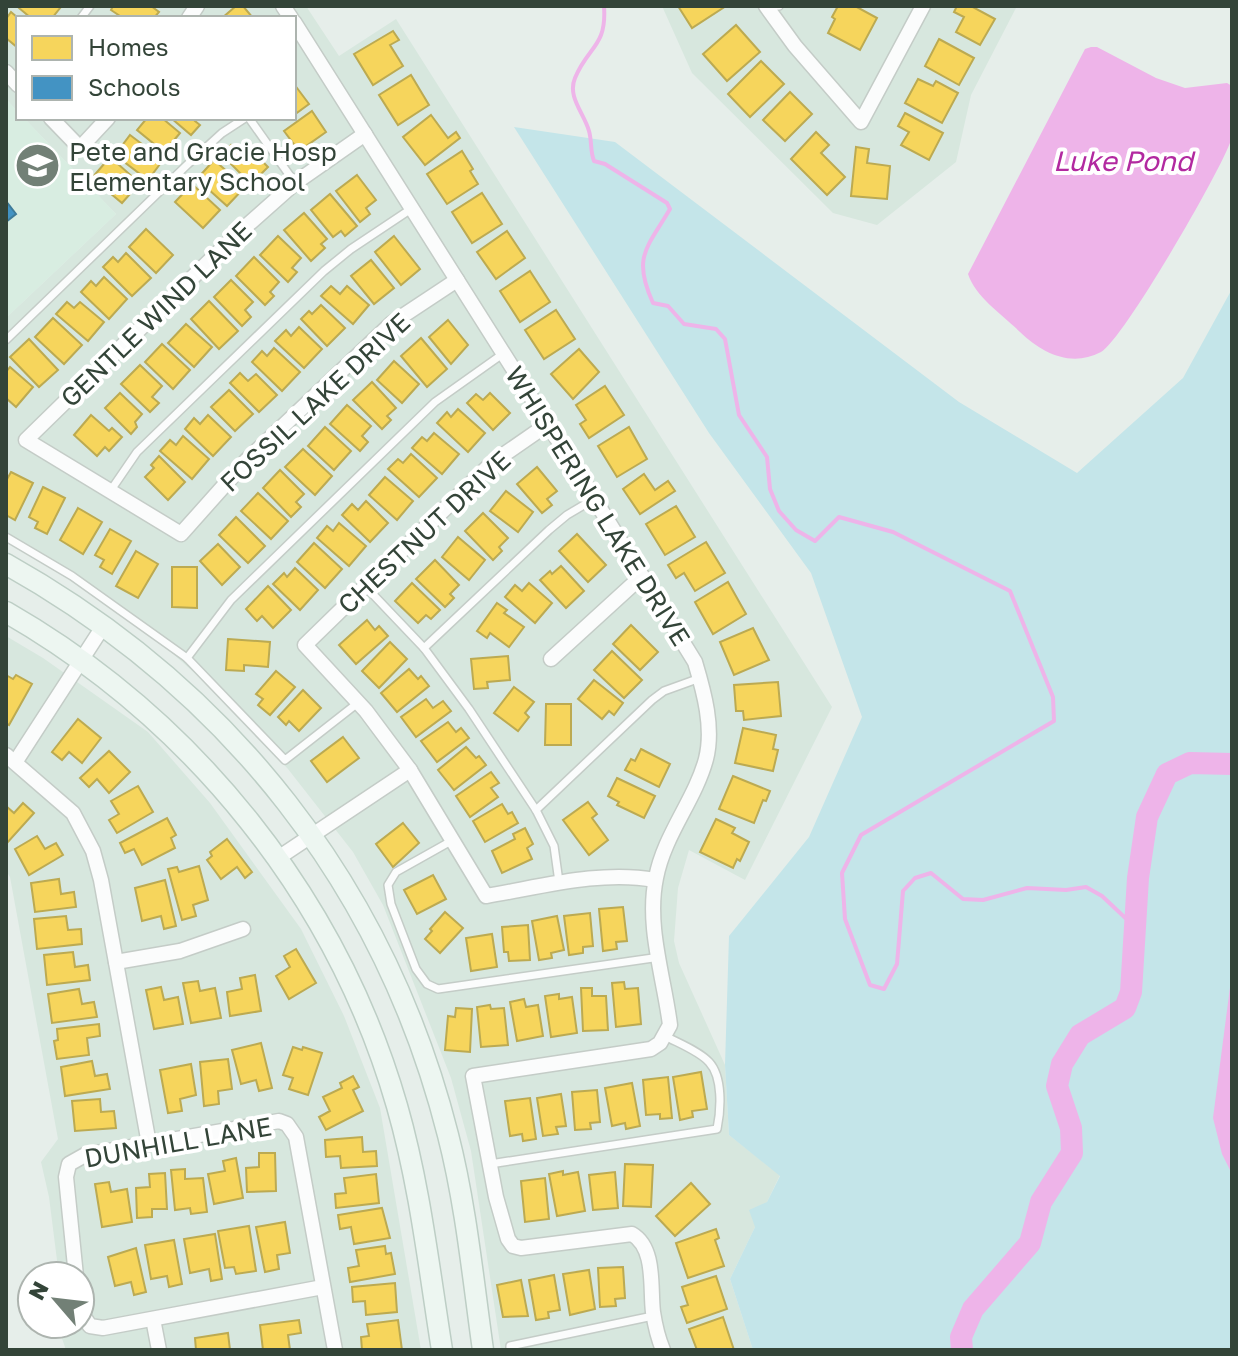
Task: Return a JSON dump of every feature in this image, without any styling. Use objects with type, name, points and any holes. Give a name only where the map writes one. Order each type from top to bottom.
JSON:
[{"type":"main road","points":[[6,564],[104,625],[140,652],[196,702],[251,759],[313,835],[350,893],[385,958],[432,1079],[453,1158],[483,1350]]},
{"type":"main road","points":[[6,612],[81,660],[148,713],[197,760],[244,812],[278,858],[342,966],[376,1044],[393,1094],[418,1199],[442,1350]]},
{"type":"street","points":[[771,6],[795,46],[861,122],[923,6]]},
{"type":"street","name":"WHISPERING LAKE DRIVE","points":[[296,25],[695,662],[708,720],[706,758],[665,847],[655,880],[653,918],[670,1025],[665,1036]]},
{"type":"street","points":[[53,120],[80,148],[106,120]]},
{"type":"street","name":"GENTLE WIND LANE","points":[[111,490],[26,440],[234,237],[295,183],[365,134]]},
{"type":"street","name":"FOSSIL LAKE DRIVE","points":[[111,490],[181,534],[247,460],[392,323],[457,280]]},
{"type":"street","name":"CHESTNUT DRIVE","points":[[359,702],[305,645],[493,462],[548,424]]},
{"type":"street","points":[[551,659],[642,576]]},
{"type":"street","points":[[104,625],[11,758],[73,813],[93,851],[101,880],[149,1144]]},
{"type":"street","points":[[359,702],[410,770],[486,896],[603,877],[655,880]]},
{"type":"street","points":[[278,858],[410,770]]},
{"type":"street","points":[[116,962],[180,951],[243,929]]},
{"type":"street","points":[[663,1350],[653,1316],[648,1259],[640,1239],[632,1234],[521,1248],[513,1246],[508,1239],[473,1076],[651,1049],[665,1036]]},
{"type":"street","name":"DUNHILL LANE","points":[[74,1260],[66,1177],[69,1164],[85,1155],[270,1121],[287,1124],[296,1137],[323,1287]]},
{"type":"street","points":[[96,1327],[323,1287],[335,1350]]},
{"type":"street","points":[[153,1319],[159,1350]]},
{"type":"lane","points":[[6,340],[188,164],[222,133],[244,120]]},
{"type":"lane","points":[[248,120],[295,183]]},
{"type":"lane","points":[[111,490],[137,452],[324,271],[412,208]]},
{"type":"lane","points":[[187,658],[231,600],[435,402],[504,353]]},
{"type":"lane","points":[[424,648],[549,530],[594,499]]},
{"type":"lane","points":[[6,537],[72,576],[187,658],[285,760],[359,702]]},
{"type":"lane","points":[[365,586],[424,648],[536,810],[554,846],[559,884]]},
{"type":"lane","points":[[536,810],[652,700],[664,691],[700,678]]},
{"type":"lane","points":[[453,840],[396,872],[388,885],[391,904],[416,969],[427,984],[438,989],[660,957]]},
{"type":"lane","points":[[490,1164],[717,1129],[720,1116],[717,1076],[708,1061],[665,1036]]},
{"type":"lane","points":[[510,1350],[510,1346],[653,1316]]},
{"type":"shaded area","points":[[6,6],[306,6],[339,56],[396,19],[832,707],[745,880],[689,850],[678,888],[674,941],[679,963],[725,1065],[729,1135],[780,1175],[730,1279],[753,1350],[501,1350],[471,1151],[451,1078],[383,905],[353,852],[288,769],[216,692],[154,637],[73,580],[6,540],[6,318],[116,214],[26,120],[296,120],[296,16],[16,16],[16,110],[6,99]]},
{"type":"shaded area","points":[[662,6],[1017,6],[971,95],[956,162],[877,225],[833,213],[692,73]]},
{"type":"shaded area","name":"Pete and Gracie Hosp Elementary School","points":[[6,99],[16,110],[16,120],[26,120],[116,214],[6,318]]},
{"type":"shaded area","points":[[514,127],[615,142],[959,402],[1077,473],[1183,378],[1232,289],[1232,1350],[753,1350],[730,1279],[755,1227],[749,1210],[767,1202],[780,1176],[729,1135],[725,1065],[729,936],[809,837],[862,717],[811,573],[709,433]]},
{"type":"shaded area","points":[[6,636],[43,658],[148,732],[210,803],[301,929],[344,1016],[380,1108],[421,1350],[66,1350],[63,1340],[96,1340],[96,1260],[57,1260],[41,1162],[58,1139],[10,877],[6,871]]},
{"type":"water","name":"Luke Pond","points":[[1097,47],[1156,78],[1185,88],[1227,83],[1232,86],[1233,127],[1231,140],[1210,184],[1129,318],[1101,352],[1079,359],[1047,352],[1029,340],[983,298],[968,274],[1085,49]]},
{"type":"water","points":[[1232,972],[1232,1174],[1222,1154],[1213,1118]]},
{"type":"building: Homes","points":[[113,6],[151,6],[159,12],[156,16],[120,16],[111,10]]},
{"type":"building: Homes","points":[[236,6],[243,6],[251,16],[224,16]]},
{"type":"building: Homes","points":[[678,6],[726,6],[692,28]]},
{"type":"building: Homes","points":[[838,6],[855,6],[877,18],[860,50],[828,33]]},
{"type":"building: Homes","points":[[957,6],[971,6],[995,19],[980,45],[956,32],[964,17],[954,12]]},
{"type":"building: Homes","points":[[19,8],[60,8],[54,16],[29,16]]},
{"type":"building: Homes","points":[[11,12],[16,16],[16,46],[6,38],[6,19]]},
{"type":"building: Homes","points":[[736,25],[760,52],[727,81],[703,54]]},
{"type":"building: Homes","points":[[393,31],[399,40],[390,45],[403,66],[373,85],[354,54]]},
{"type":"building: Homes","points":[[939,39],[974,58],[959,85],[925,66]]},
{"type":"building: Homes","points":[[761,61],[784,84],[750,117],[728,94]]},
{"type":"building: Homes","points":[[411,75],[429,105],[398,125],[379,95]]},
{"type":"building: Homes","points":[[918,79],[933,86],[936,81],[958,93],[942,123],[905,103]]},
{"type":"building: Homes","points":[[296,87],[309,104],[296,114]]},
{"type":"building: Homes","points":[[790,92],[812,114],[785,141],[763,120]]},
{"type":"building: Homes","points":[[312,111],[326,132],[299,151],[284,131]]},
{"type":"building: Homes","points":[[905,113],[943,133],[929,160],[901,145],[909,132],[898,126]]},
{"type":"building: Homes","points":[[431,115],[448,138],[456,132],[460,138],[425,165],[403,137]]},
{"type":"building: Homes","points":[[145,120],[164,120],[180,133],[164,152],[137,130]]},
{"type":"building: Homes","points":[[173,120],[196,120],[200,125],[191,135]]},
{"type":"building: Homes","points":[[816,132],[829,145],[821,153],[845,177],[827,195],[791,159]]},
{"type":"building: Homes","points":[[130,135],[163,160],[148,180],[115,155]]},
{"type":"building: Homes","points":[[231,145],[240,154],[247,146],[268,167],[251,184],[222,155]]},
{"type":"building: Homes","points":[[856,147],[869,149],[867,163],[890,166],[887,199],[851,196]]},
{"type":"building: Homes","points":[[462,151],[478,184],[447,204],[427,174]]},
{"type":"building: Homes","points":[[110,157],[135,179],[126,190],[130,194],[122,203],[92,178]]},
{"type":"building: Homes","points":[[214,160],[245,187],[227,206],[197,179]]},
{"type":"building: Homes","points":[[357,175],[376,200],[366,208],[370,214],[360,222],[336,191]]},
{"type":"building: Homes","points":[[192,184],[220,210],[203,228],[175,202]]},
{"type":"building: Homes","points":[[482,193],[502,224],[472,243],[452,212]]},
{"type":"building: Homes","points":[[330,194],[357,226],[345,236],[341,231],[333,237],[311,210]]},
{"type":"building: Homes","points":[[304,213],[327,239],[321,244],[325,248],[311,261],[284,230]]},
{"type":"building: Homes","points":[[146,229],[173,255],[156,273],[129,247]]},
{"type":"building: Homes","points":[[507,231],[525,258],[496,279],[477,252]]},
{"type":"building: Homes","points":[[278,236],[301,258],[292,268],[297,272],[288,282],[260,255]]},
{"type":"building: Homes","points":[[394,236],[420,269],[401,285],[375,252]]},
{"type":"building: Homes","points":[[126,253],[151,278],[132,296],[103,267],[113,257],[118,262]]},
{"type":"building: Homes","points":[[254,257],[279,282],[270,292],[274,296],[265,305],[236,276]]},
{"type":"building: Homes","points":[[371,260],[394,288],[374,304],[351,276]]},
{"type":"building: Homes","points":[[530,271],[550,302],[520,322],[500,291]]},
{"type":"building: Homes","points":[[104,277],[127,299],[109,319],[81,292],[91,281],[96,286]]},
{"type":"building: Homes","points":[[231,280],[253,302],[245,310],[251,317],[242,326],[214,297]]},
{"type":"building: Homes","points":[[331,286],[340,294],[347,286],[369,305],[353,324],[321,296]]},
{"type":"building: Homes","points":[[209,301],[238,331],[219,349],[191,319]]},
{"type":"building: Homes","points":[[67,302],[74,308],[80,302],[104,322],[88,341],[56,314]]},
{"type":"building: Homes","points":[[321,305],[345,328],[327,346],[301,319]]},
{"type":"building: Homes","points":[[556,310],[575,339],[544,359],[525,330]]},
{"type":"building: Homes","points":[[53,318],[82,345],[64,364],[35,337]]},
{"type":"building: Homes","points":[[448,320],[468,345],[451,364],[429,337]]},
{"type":"building: Homes","points":[[186,324],[212,347],[194,367],[168,343]]},
{"type":"building: Homes","points":[[299,327],[322,349],[304,368],[275,341],[286,330],[291,336]]},
{"type":"building: Homes","points":[[421,338],[447,369],[427,387],[401,356]]},
{"type":"building: Homes","points":[[29,339],[58,370],[39,387],[10,357]]},
{"type":"building: Homes","points":[[162,344],[190,370],[173,389],[145,362]]},
{"type":"building: Homes","points":[[274,348],[300,372],[282,391],[252,362],[262,351],[267,356]]},
{"type":"building: Homes","points":[[579,349],[599,372],[573,399],[551,374]]},
{"type":"building: Homes","points":[[394,361],[419,384],[402,403],[377,380]]},
{"type":"building: Homes","points":[[140,365],[162,386],[152,397],[159,403],[150,412],[121,384]]},
{"type":"building: Homes","points":[[10,367],[33,387],[16,407],[6,398],[6,372]]},
{"type":"building: Homes","points":[[240,373],[248,381],[256,374],[277,395],[259,412],[230,383]]},
{"type":"building: Homes","points":[[372,382],[396,408],[387,416],[391,420],[382,429],[353,400]]},
{"type":"building: Homes","points":[[605,386],[624,415],[589,438],[580,424],[586,420],[576,405]]},
{"type":"building: Homes","points":[[229,390],[253,414],[235,431],[211,407]]},
{"type":"building: Homes","points":[[120,393],[142,414],[131,434],[105,408]]},
{"type":"building: Homes","points":[[490,393],[510,413],[493,430],[467,403],[476,394],[483,400]]},
{"type":"building: Homes","points":[[347,405],[371,426],[362,436],[368,442],[360,451],[330,424]]},
{"type":"building: Homes","points":[[458,409],[485,433],[468,452],[437,423],[447,412],[451,417]]},
{"type":"building: Homes","points":[[91,415],[109,431],[112,428],[122,437],[109,451],[105,447],[97,456],[74,435]]},
{"type":"building: Homes","points":[[208,415],[231,437],[213,456],[185,429],[194,418],[200,424]]},
{"type":"building: Homes","points":[[325,427],[351,451],[334,470],[308,446]]},
{"type":"building: Homes","points":[[629,427],[647,459],[617,477],[598,446]]},
{"type":"building: Homes","points":[[434,433],[459,454],[442,474],[412,448],[422,437],[427,441]]},
{"type":"building: Homes","points":[[183,436],[209,459],[192,479],[160,451],[170,440],[176,445]]},
{"type":"building: Homes","points":[[303,449],[332,476],[315,495],[285,467]]},
{"type":"building: Homes","points":[[411,454],[437,478],[419,497],[388,469],[398,459],[403,463]]},
{"type":"building: Homes","points":[[159,456],[185,482],[168,500],[145,477],[154,468],[151,465]]},
{"type":"building: Homes","points":[[537,467],[557,491],[547,499],[552,505],[542,513],[517,484]]},
{"type":"building: Homes","points":[[280,470],[304,494],[296,502],[301,507],[291,517],[263,488]]},
{"type":"building: Homes","points":[[11,472],[33,483],[15,520],[6,515],[6,481]]},
{"type":"building: Homes","points":[[644,474],[655,490],[668,481],[675,491],[640,514],[623,489]]},
{"type":"building: Homes","points":[[385,477],[413,501],[397,520],[369,495]]},
{"type":"building: Homes","points":[[43,487],[65,498],[47,534],[35,528],[38,522],[29,517]]},
{"type":"building: Homes","points":[[506,491],[533,512],[518,532],[490,511]]},
{"type":"building: Homes","points":[[258,493],[288,521],[271,539],[241,511]]},
{"type":"building: Homes","points":[[366,501],[388,523],[370,542],[342,515],[352,504],[358,510]]},
{"type":"building: Homes","points":[[676,506],[695,537],[665,555],[646,524]]},
{"type":"building: Homes","points":[[78,508],[102,522],[83,554],[60,540]]},
{"type":"building: Homes","points":[[483,513],[508,538],[493,560],[465,531]]},
{"type":"building: Homes","points":[[236,517],[265,546],[248,563],[219,535]]},
{"type":"building: Homes","points":[[339,523],[366,546],[349,566],[317,538],[327,526],[333,531]]},
{"type":"building: Homes","points":[[110,529],[131,541],[112,574],[100,567],[104,560],[95,555]]},
{"type":"building: Homes","points":[[577,534],[606,565],[588,582],[559,551]]},
{"type":"building: Homes","points":[[458,537],[485,560],[469,580],[442,557]]},
{"type":"building: Homes","points":[[706,542],[725,573],[695,591],[684,573],[676,578],[668,565]]},
{"type":"building: Homes","points":[[314,543],[342,569],[325,588],[297,562]]},
{"type":"building: Homes","points":[[218,544],[240,567],[222,585],[200,561]]},
{"type":"building: Homes","points":[[136,551],[158,564],[138,598],[116,586]]},
{"type":"building: Homes","points":[[435,560],[459,585],[450,594],[454,598],[445,607],[416,579]]},
{"type":"building: Homes","points":[[561,566],[584,591],[566,608],[540,580]]},
{"type":"building: Homes","points":[[172,567],[197,567],[197,608],[172,607]]},
{"type":"building: Homes","points":[[295,568],[318,590],[300,610],[273,584],[284,573],[287,577]]},
{"type":"building: Homes","points":[[728,582],[746,614],[713,634],[695,602]]},
{"type":"building: Homes","points":[[412,583],[440,610],[431,619],[426,615],[418,623],[395,601]]},
{"type":"building: Homes","points":[[529,583],[552,603],[535,623],[505,597],[515,585],[522,591]]},
{"type":"building: Homes","points":[[268,586],[291,610],[273,628],[262,616],[257,621],[246,609]]},
{"type":"building: Homes","points":[[497,603],[507,610],[504,613],[524,627],[509,647],[490,633],[487,638],[477,631]]},
{"type":"building: Homes","points":[[367,620],[375,630],[379,626],[388,636],[356,664],[339,645]]},
{"type":"building: Homes","points":[[631,625],[658,652],[640,670],[613,644]]},
{"type":"building: Homes","points":[[753,628],[769,660],[734,675],[720,642]]},
{"type":"building: Homes","points":[[228,639],[270,642],[268,667],[244,665],[244,671],[226,670]]},
{"type":"building: Homes","points":[[390,642],[407,659],[379,688],[362,671]]},
{"type":"building: Homes","points":[[612,651],[642,680],[624,698],[594,670]]},
{"type":"building: Homes","points":[[508,656],[510,680],[487,682],[488,688],[474,689],[471,659]]},
{"type":"building: Homes","points":[[409,669],[418,679],[421,676],[429,686],[397,712],[381,693]]},
{"type":"building: Homes","points":[[276,671],[295,687],[270,715],[258,705],[263,699],[256,694]]},
{"type":"building: Homes","points":[[6,675],[13,679],[16,675],[32,684],[9,725],[6,723]]},
{"type":"building: Homes","points":[[594,680],[623,703],[614,715],[609,711],[602,719],[578,699]]},
{"type":"building: Homes","points":[[778,682],[781,716],[744,720],[743,711],[736,711],[734,685]]},
{"type":"building: Homes","points":[[514,687],[534,702],[525,713],[529,717],[518,731],[494,713]]},
{"type":"building: Homes","points":[[303,690],[321,708],[299,731],[289,721],[286,725],[278,717]]},
{"type":"building: Homes","points":[[426,699],[433,708],[443,701],[451,711],[416,737],[401,717]]},
{"type":"building: Homes","points":[[546,704],[571,704],[571,745],[545,745]]},
{"type":"building: Homes","points":[[78,719],[101,738],[82,763],[69,752],[62,760],[52,752]]},
{"type":"building: Homes","points":[[448,722],[456,732],[461,728],[469,738],[437,762],[421,741]]},
{"type":"building: Homes","points":[[743,728],[776,735],[773,749],[778,750],[773,771],[735,763]]},
{"type":"building: Homes","points":[[343,737],[359,758],[327,782],[311,761]]},
{"type":"building: Homes","points":[[466,747],[486,765],[454,790],[438,770]]},
{"type":"building: Homes","points":[[641,749],[670,764],[659,787],[625,770],[631,759],[635,761]]},
{"type":"building: Homes","points":[[109,751],[130,772],[109,793],[97,779],[89,787],[80,778]]},
{"type":"building: Homes","points":[[491,772],[499,783],[491,788],[498,797],[470,817],[456,796]]},
{"type":"building: Homes","points":[[733,776],[770,791],[754,823],[719,809]]},
{"type":"building: Homes","points":[[617,778],[655,796],[644,818],[617,805],[619,802],[608,796]]},
{"type":"building: Homes","points":[[138,786],[153,812],[117,833],[109,820],[119,814],[111,801]]},
{"type":"building: Homes","points":[[588,802],[597,814],[592,818],[608,840],[589,855],[563,820]]},
{"type":"building: Homes","points":[[23,803],[34,813],[7,843],[6,806],[14,813]]},
{"type":"building: Homes","points":[[502,804],[508,814],[512,812],[518,823],[485,842],[473,821]]},
{"type":"building: Homes","points":[[167,818],[176,835],[171,838],[175,848],[142,865],[134,849],[125,853],[120,843]]},
{"type":"building: Homes","points":[[716,819],[735,828],[732,833],[749,842],[733,868],[700,852]]},
{"type":"building: Homes","points":[[403,823],[419,843],[393,867],[376,844]]},
{"type":"building: Homes","points":[[525,828],[533,844],[527,848],[532,859],[502,873],[492,851],[515,839],[513,834]]},
{"type":"building: Homes","points":[[37,836],[45,849],[56,843],[63,855],[29,875],[15,849]]},
{"type":"building: Homes","points":[[227,839],[252,872],[245,878],[237,867],[221,879],[207,860],[212,856],[210,852]]},
{"type":"building: Homes","points":[[199,866],[208,900],[193,905],[196,916],[182,920],[168,869],[177,867],[179,872]]},
{"type":"building: Homes","points":[[433,875],[446,899],[417,914],[404,890]]},
{"type":"building: Homes","points":[[59,879],[61,894],[74,892],[76,907],[35,912],[31,883]]},
{"type":"building: Homes","points":[[165,880],[176,926],[164,929],[161,916],[142,921],[135,888]]},
{"type":"building: Homes","points":[[623,907],[627,941],[616,942],[617,949],[603,951],[599,909]]},
{"type":"building: Homes","points":[[445,912],[463,928],[440,953],[425,939]]},
{"type":"building: Homes","points":[[590,913],[593,946],[583,947],[583,953],[569,955],[564,916]]},
{"type":"building: Homes","points":[[66,916],[68,930],[81,929],[82,944],[37,949],[34,919]]},
{"type":"building: Homes","points":[[557,916],[564,950],[551,953],[552,958],[539,960],[532,921]]},
{"type":"building: Homes","points":[[528,925],[530,960],[509,961],[508,952],[504,952],[502,927]]},
{"type":"building: Homes","points":[[492,934],[497,967],[471,971],[466,938]]},
{"type":"building: Homes","points":[[296,949],[316,983],[289,999],[276,976],[290,967],[284,956]]},
{"type":"building: Homes","points":[[73,952],[75,967],[88,965],[90,980],[47,985],[44,955]]},
{"type":"building: Homes","points":[[255,975],[261,1011],[230,1016],[227,992],[242,989],[240,978]]},
{"type":"building: Homes","points":[[198,981],[200,991],[215,988],[221,1018],[191,1023],[183,983]]},
{"type":"building: Homes","points":[[624,982],[625,989],[638,988],[641,1024],[616,1027],[612,983]]},
{"type":"building: Homes","points":[[161,987],[164,1000],[178,997],[183,1024],[154,1029],[146,990]]},
{"type":"building: Homes","points":[[581,988],[592,988],[592,996],[606,996],[608,1030],[583,1031]]},
{"type":"building: Homes","points":[[79,989],[82,1004],[94,1002],[97,1017],[52,1023],[48,994]]},
{"type":"building: Homes","points":[[559,994],[559,999],[572,997],[577,1033],[551,1037],[545,996]]},
{"type":"building: Homes","points":[[524,999],[526,1007],[538,1005],[543,1036],[517,1041],[510,1002]]},
{"type":"building: Homes","points":[[490,1005],[491,1009],[504,1008],[508,1045],[481,1047],[477,1007]]},
{"type":"building: Homes","points":[[456,1008],[472,1009],[470,1052],[445,1050],[448,1016],[455,1017]]},
{"type":"building: Homes","points":[[99,1024],[100,1036],[87,1038],[89,1055],[57,1059],[54,1041],[58,1040],[57,1029]]},
{"type":"building: Homes","points":[[261,1043],[272,1088],[259,1091],[256,1080],[241,1084],[232,1050]]},
{"type":"building: Homes","points":[[293,1047],[322,1053],[308,1095],[289,1089],[293,1078],[283,1075]]},
{"type":"building: Homes","points":[[228,1059],[232,1089],[218,1091],[219,1104],[204,1106],[200,1062]]},
{"type":"building: Homes","points":[[92,1061],[95,1076],[107,1074],[110,1089],[65,1096],[61,1067]]},
{"type":"building: Homes","points":[[191,1064],[196,1095],[180,1099],[182,1111],[168,1113],[160,1070]]},
{"type":"building: Homes","points":[[701,1072],[707,1109],[692,1111],[693,1117],[680,1120],[673,1077]]},
{"type":"building: Homes","points":[[353,1076],[359,1087],[353,1090],[363,1111],[326,1130],[319,1117],[330,1111],[323,1097],[342,1088],[340,1083]]},
{"type":"building: Homes","points":[[668,1077],[672,1118],[660,1119],[660,1114],[646,1115],[643,1080]]},
{"type":"building: Homes","points":[[632,1083],[640,1126],[626,1129],[625,1123],[612,1126],[605,1088]]},
{"type":"building: Homes","points":[[597,1090],[600,1122],[590,1123],[591,1129],[575,1130],[572,1092]]},
{"type":"building: Homes","points":[[561,1094],[566,1126],[556,1127],[558,1134],[543,1136],[537,1098]]},
{"type":"building: Homes","points":[[530,1098],[536,1139],[523,1141],[522,1134],[510,1136],[505,1101]]},
{"type":"building: Homes","points":[[100,1099],[101,1112],[114,1111],[116,1128],[75,1131],[72,1101]]},
{"type":"building: Homes","points":[[362,1137],[363,1152],[376,1151],[377,1166],[341,1168],[340,1156],[326,1157],[325,1140]]},
{"type":"building: Homes","points":[[259,1153],[275,1153],[276,1191],[247,1192],[246,1168],[259,1167]]},
{"type":"building: Homes","points":[[236,1158],[243,1198],[214,1204],[208,1174],[225,1171],[223,1161]]},
{"type":"building: Homes","points":[[625,1164],[653,1165],[651,1207],[623,1206]]},
{"type":"building: Homes","points":[[185,1169],[185,1179],[203,1178],[207,1212],[191,1214],[190,1208],[175,1210],[171,1170]]},
{"type":"building: Homes","points":[[563,1171],[563,1175],[578,1172],[585,1211],[557,1216],[549,1174]]},
{"type":"building: Homes","points":[[615,1172],[618,1208],[593,1210],[589,1175]]},
{"type":"building: Homes","points":[[165,1173],[167,1209],[152,1209],[152,1217],[137,1218],[136,1188],[150,1187],[149,1174]]},
{"type":"building: Homes","points":[[376,1174],[379,1203],[336,1208],[335,1194],[346,1193],[344,1178]]},
{"type":"building: Homes","points":[[545,1178],[549,1219],[525,1222],[521,1181]]},
{"type":"building: Homes","points":[[109,1182],[111,1192],[127,1189],[132,1222],[102,1227],[95,1184]]},
{"type":"building: Homes","points":[[691,1183],[710,1204],[675,1236],[656,1216]]},
{"type":"building: Homes","points":[[382,1208],[390,1238],[354,1244],[351,1227],[340,1229],[338,1215]]},
{"type":"building: Homes","points":[[285,1222],[290,1253],[277,1255],[279,1269],[265,1272],[256,1227]]},
{"type":"building: Homes","points":[[249,1226],[256,1271],[236,1274],[234,1267],[225,1268],[218,1231]]},
{"type":"building: Homes","points":[[716,1229],[719,1238],[715,1240],[724,1266],[688,1278],[676,1243]]},
{"type":"building: Homes","points":[[215,1234],[222,1279],[211,1281],[209,1269],[190,1273],[184,1239]]},
{"type":"building: Homes","points":[[174,1240],[182,1284],[169,1287],[167,1276],[151,1279],[145,1245]]},
{"type":"building: Homes","points":[[385,1246],[386,1254],[391,1253],[395,1274],[350,1282],[348,1268],[359,1266],[356,1250]]},
{"type":"building: Homes","points":[[136,1248],[146,1292],[134,1295],[131,1282],[115,1286],[108,1257]]},
{"type":"building: Homes","points":[[623,1267],[625,1298],[615,1299],[616,1306],[600,1307],[598,1268]]},
{"type":"building: Homes","points":[[589,1270],[595,1309],[570,1315],[563,1274]]},
{"type":"building: Homes","points":[[554,1275],[560,1310],[548,1312],[549,1318],[536,1320],[529,1280]]},
{"type":"building: Homes","points":[[716,1276],[727,1309],[687,1323],[681,1307],[688,1305],[682,1287]]},
{"type":"building: Homes","points":[[521,1280],[528,1316],[503,1317],[497,1285]]},
{"type":"building: Homes","points":[[395,1283],[397,1312],[366,1315],[365,1301],[353,1302],[352,1287]]},
{"type":"building: Homes","points":[[723,1317],[734,1350],[697,1350],[689,1329]]},
{"type":"building: Homes","points":[[299,1320],[301,1333],[288,1335],[290,1350],[263,1350],[260,1325]]},
{"type":"building: Homes","points":[[398,1320],[402,1350],[362,1350],[361,1337],[369,1336],[367,1324]]},
{"type":"building: Homes","points":[[228,1333],[230,1350],[196,1350],[195,1338]]},
{"type":"building: Schools","points":[[6,201],[16,214],[6,222]]},
{"type":"waterway","points":[[604,6],[600,38],[580,67],[573,85],[589,131],[594,161],[605,164],[667,203],[670,209],[645,253],[643,263],[647,287],[653,303],[668,306],[684,324],[716,329],[725,339],[739,415],[767,457],[770,489],[779,511],[796,530],[815,541],[839,517],[893,532],[1010,591],[1053,697],[1054,721],[861,835],[842,873],[845,919],[870,985],[884,989],[897,964],[903,891],[915,878],[931,873],[963,899],[983,900],[1027,888],[1066,890],[1086,887],[1102,896],[1135,927]]},
{"type":"waterway","points":[[962,1350],[961,1337],[973,1309],[1030,1243],[1041,1202],[1072,1153],[1071,1128],[1057,1086],[1062,1064],[1080,1035],[1125,1008],[1131,992],[1138,878],[1147,817],[1167,774],[1190,763],[1232,764]]},
{"type":"place","name":"Pete and Gracie Hosp Elementary School","points":[[38,166]]}]
